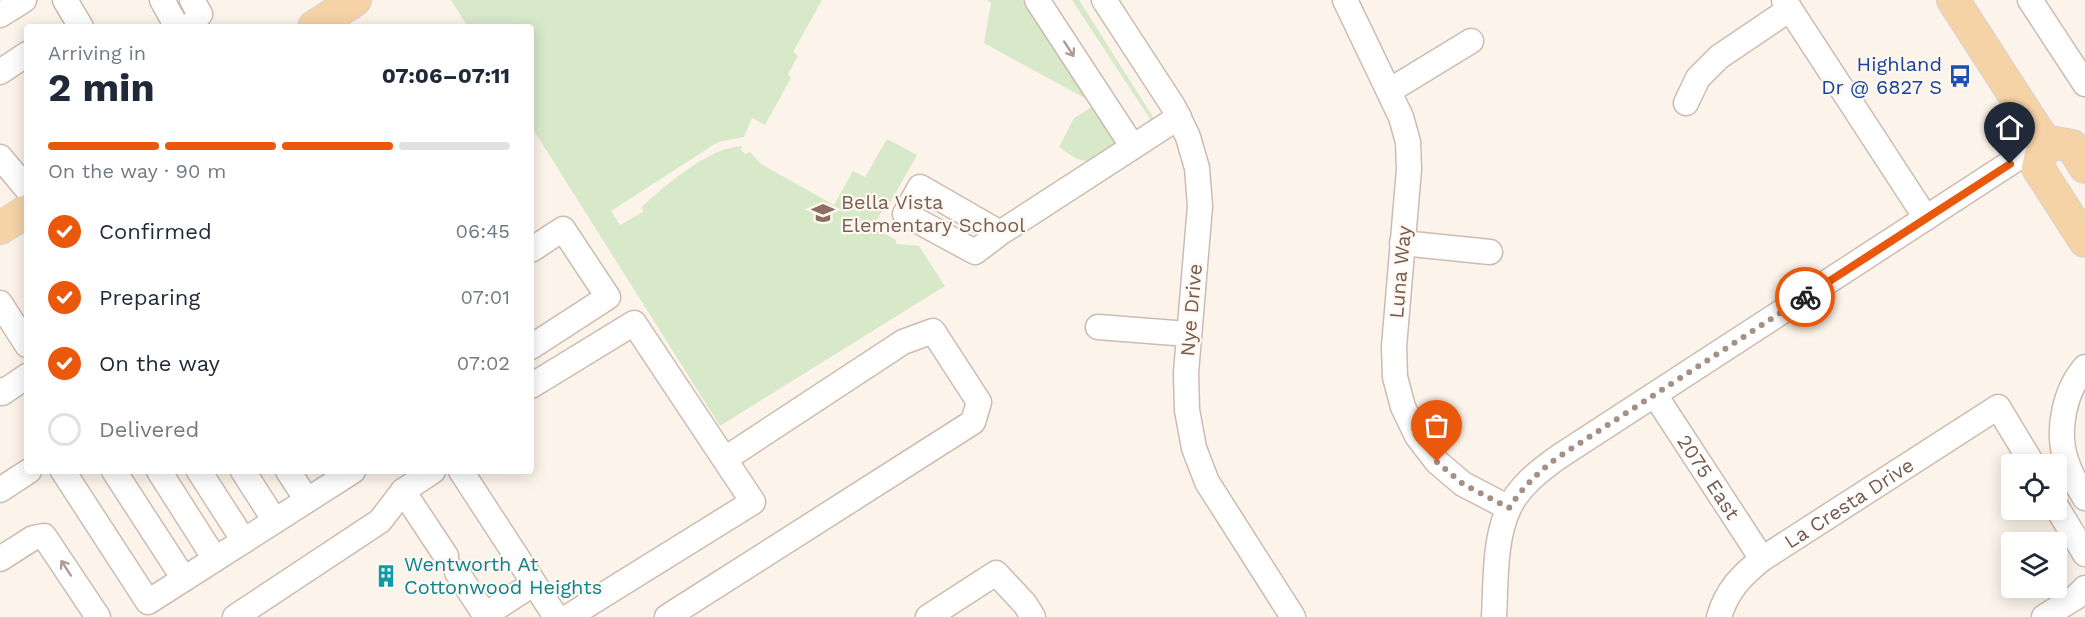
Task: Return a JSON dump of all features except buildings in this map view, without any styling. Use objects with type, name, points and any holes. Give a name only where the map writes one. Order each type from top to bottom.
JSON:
[{"type":"main road","points":[[319,24],[355,0]]},
{"type":"main road","points":[[1953,0],[2044,141],[2038,168],[2085,241]]},
{"type":"main road","points":[[2044,141],[2072,146],[2085,167]]},
{"type":"street","points":[[0,15],[24,0]]},
{"type":"street","points":[[65,0],[79,24]]},
{"type":"street","points":[[162,0],[188,19]]},
{"type":"street","points":[[179,0],[188,19]]},
{"type":"street","points":[[1037,0],[1133,147]]},
{"type":"street","name":"Nye Drive","points":[[1104,0],[1179,117],[1188,137],[1197,168],[1200,206],[1186,373],[1187,410],[1194,448],[1207,482],[1293,617]]},
{"type":"street","name":"Luna Way","points":[[1345,0],[1401,117],[1408,142],[1409,169],[1394,347],[1395,377],[1403,407],[1417,436],[1437,462],[1463,484],[1509,508]]},
{"type":"street","points":[[2030,0],[2085,84]]},
{"type":"street","points":[[1686,103],[1698,78],[1719,57],[1787,5],[1926,218]]},
{"type":"street","points":[[1389,91],[1471,41]]},
{"type":"street","points":[[0,72],[24,56]]},
{"type":"street","points":[[1000,233],[1179,117]]},
{"type":"street","points":[[1494,617],[1498,549],[1502,529],[1509,508],[1522,488],[1539,471],[2044,141]]},
{"type":"street","points":[[0,157],[24,185]]},
{"type":"street","points":[[534,248],[563,229],[608,297],[534,345]]},
{"type":"street","points":[[1402,243],[1490,252]]},
{"type":"street","points":[[0,303],[24,340]]},
{"type":"street","points":[[534,384],[634,323],[753,501],[568,617]]},
{"type":"street","points":[[1098,327],[1188,334]]},
{"type":"street","points":[[667,617],[974,422],[979,402],[933,331],[903,342],[725,459]]},
{"type":"street","points":[[2085,366],[2070,391],[2064,413],[2062,437],[2066,460],[2085,498]]},
{"type":"street","points":[[0,390],[2,393],[24,378]]},
{"type":"street","name":"2075 East","points":[[1655,394],[1762,559]]},
{"type":"street","name":"La Cresta Drive","points":[[1719,617],[1729,594],[1740,577],[1762,559],[1998,407],[2026,454]]},
{"type":"street","points":[[0,490],[24,474]]},
{"type":"street","points":[[65,474],[148,603],[307,500],[343,474]]},
{"type":"street","points":[[116,474],[184,579]]},
{"type":"street","points":[[161,474],[215,559]]},
{"type":"street","points":[[201,474],[244,541]]},
{"type":"street","points":[[245,474],[275,521]]},
{"type":"street","points":[[290,474],[307,500]]},
{"type":"street","points":[[235,617],[380,521],[403,491],[428,474]]},
{"type":"street","points":[[463,474],[556,617]]},
{"type":"street","points":[[403,491],[485,615],[533,584]]},
{"type":"street","points":[[2064,520],[2085,554]]},
{"type":"street","points":[[0,558],[33,538],[44,536],[98,617]]},
{"type":"street","points":[[928,617],[996,573],[1025,604],[1033,617]]},
{"type":"street","points":[[2044,617],[2076,597],[2085,588]]},
{"type":"green space","points":[[451,0],[822,0],[793,52],[798,56],[788,74],[791,78],[765,125],[752,118],[744,137],[718,142],[611,211],[620,225],[643,212],[642,207],[663,188],[702,160],[729,148],[742,146],[741,150],[745,154],[750,152],[761,164],[834,205],[853,171],[865,177],[887,139],[917,155],[885,212],[882,211],[873,227],[896,240],[896,244],[919,246],[945,286],[720,426],[534,131],[534,24],[466,24]]},
{"type":"green space","points":[[987,0],[1023,0],[1088,100],[984,43],[991,3]]},
{"type":"green space","points":[[1072,0],[1079,0],[1155,120],[1152,122]]},
{"type":"green space","points":[[1093,108],[1116,143],[1100,156],[1085,161],[1075,158],[1059,147],[1074,118]]},
{"type":"way so far","points":[[1437,462],[1463,484],[1509,508],[1522,488],[1539,471],[1560,456],[1805,297]]},
{"type":"place","name":"Highland Dr @ 6827 S","points":[[1960,76]]},
{"type":"place","name":"Bella Vista Elementary School","points":[[823,213]]},
{"type":"place","name":"Wentworth At Cottonwood Heights","points":[[386,576]]},
{"type":"route","points":[[1805,297],[2010,164]]}]
